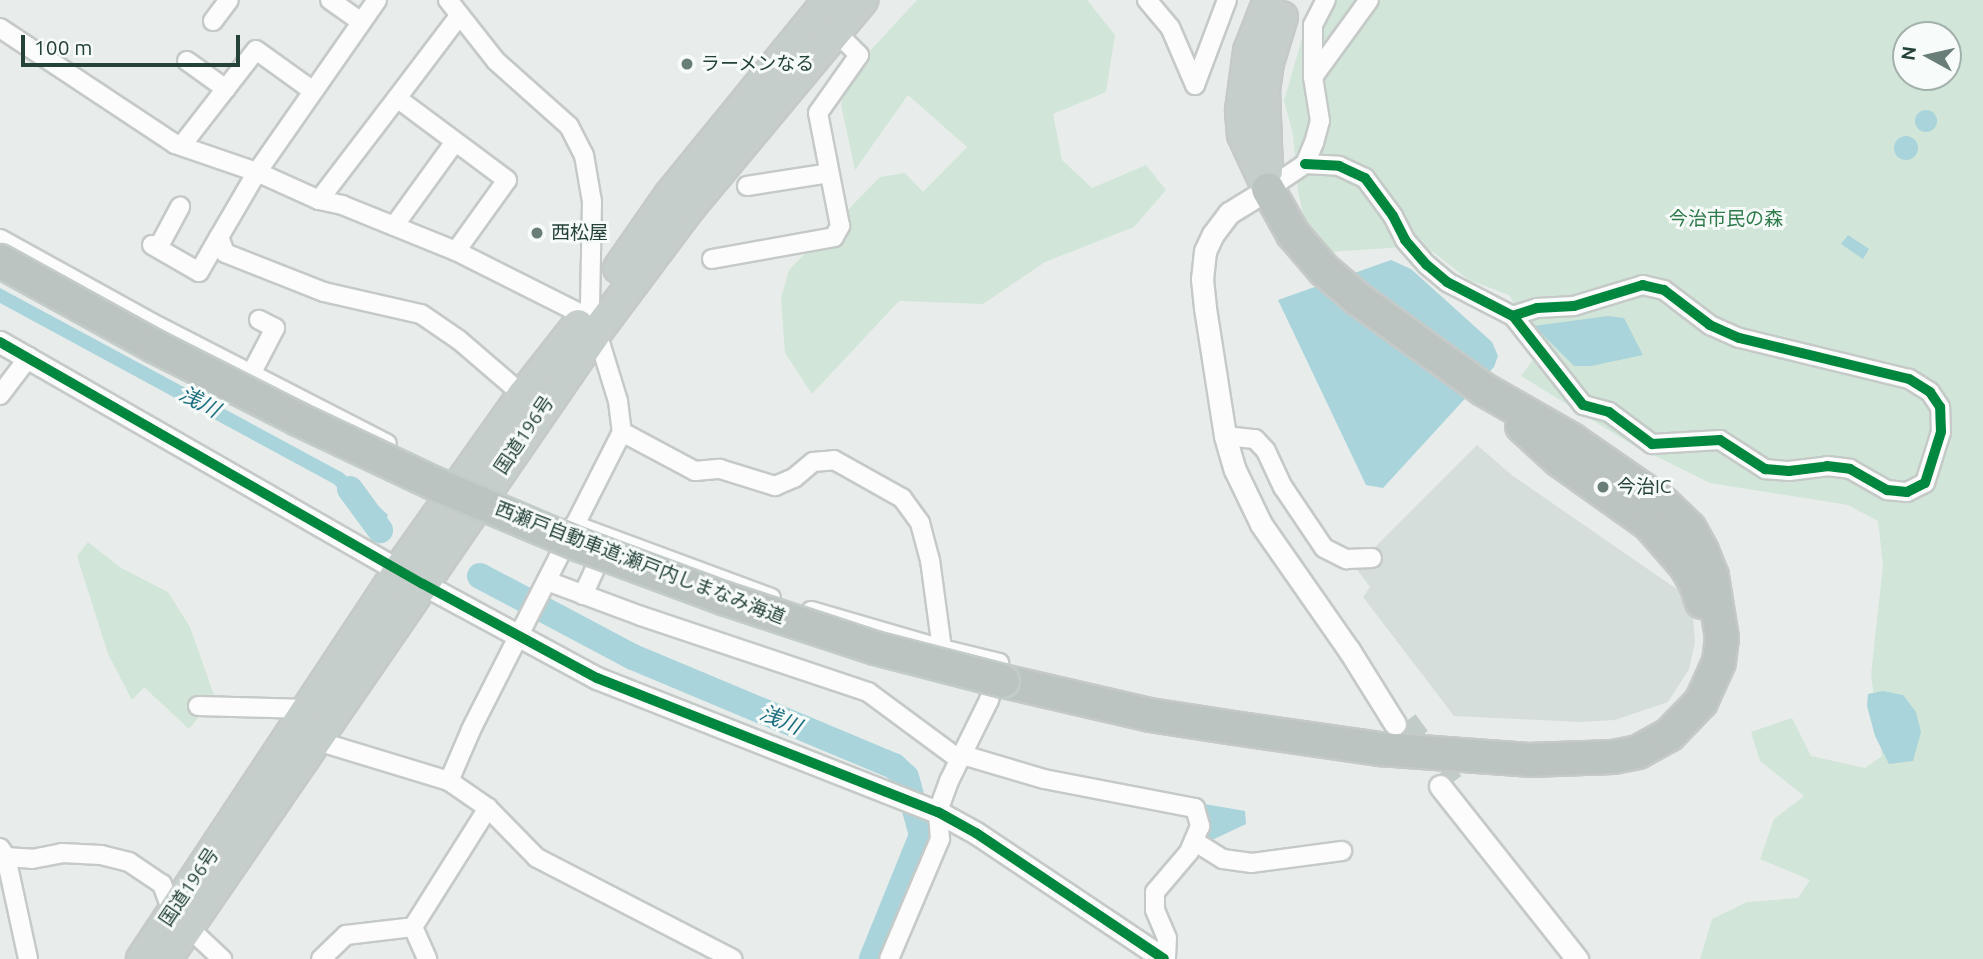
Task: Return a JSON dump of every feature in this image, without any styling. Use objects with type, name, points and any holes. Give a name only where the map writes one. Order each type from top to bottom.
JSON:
[{"type":"highway","name":"国道196号","points":[[166,959],[180,919],[308,709],[411,577],[591,319],[670,195],[829,0]]},
{"type":"highway","name":"国道196号","points":[[142,959],[180,919],[314,740],[523,395],[689,208],[834,30],[862,0]]},
{"type":"highway","points":[[1268,189],[1243,135],[1241,110],[1249,51],[1269,0]]},
{"type":"highway","points":[[1268,189],[1264,91],[1276,32],[1289,0]]},
{"type":"highway","name":"西瀬戸自動車道;瀬戸内しまなみ海道","points":[[0,261],[154,346],[298,419],[440,486],[580,545],[723,598],[862,644],[1003,681],[1150,715],[1380,749],[1477,758],[1613,757],[1638,751],[1669,736],[1702,702],[1719,662],[1722,638],[1712,576],[1689,528],[1664,504],[1572,440],[1483,389],[1358,299],[1324,270],[1293,234],[1268,189]]},
{"type":"street","points":[[213,21],[229,0]]},
{"type":"street","points":[[330,0],[361,22]]},
{"type":"street","points":[[180,207],[155,247],[199,272],[257,172],[377,0]]},
{"type":"street","points":[[448,0],[496,61],[569,126],[584,155],[592,202],[591,319],[618,401],[622,432],[517,638],[449,781]]},
{"type":"street","points":[[1147,0],[1170,27],[1195,85],[1227,0]]},
{"type":"street","points":[[1326,0],[1313,25],[1313,77],[1320,121],[1305,164],[1229,213],[1213,234],[1205,251],[1202,279],[1205,308],[1225,436],[1247,500],[1401,722]]},
{"type":"street","points":[[1313,77],[1368,0]]},
{"type":"street","points":[[319,200],[459,16]]},
{"type":"street","points":[[0,28],[176,144],[257,172],[319,200],[342,205],[456,251],[591,319]]},
{"type":"street","points":[[712,260],[834,237],[839,226],[818,113],[859,55],[834,30]]},
{"type":"street","points":[[182,145],[256,50],[313,91]]},
{"type":"street","points":[[187,61],[226,89]]},
{"type":"street","points":[[397,98],[507,180],[456,251]]},
{"type":"street","points":[[394,226],[454,143]]},
{"type":"street","points":[[1305,164],[1339,166],[1364,178],[1393,216],[1405,240],[1427,265],[1447,282],[1513,316],[1583,405],[1609,412],[1652,444],[1720,440],[1765,469],[1789,471],[1827,466],[1850,469],[1887,490],[1907,492],[1925,483],[1941,432],[1940,407],[1930,393],[1909,379],[1739,338],[1710,325],[1664,290],[1643,285],[1574,306],[1537,308],[1513,316]]},
{"type":"street","points":[[747,187],[829,173]]},
{"type":"street","points":[[219,237],[225,253],[324,292],[421,314],[459,340],[523,395]]},
{"type":"street","points":[[0,239],[251,374],[440,469]]},
{"type":"street","points":[[251,374],[275,328],[258,320]]},
{"type":"street","points":[[0,341],[517,638],[597,678],[938,812],[976,833],[1165,959],[1167,937],[1155,910],[1155,892],[1189,852],[1200,826],[1195,808],[1044,779],[962,758],[868,692],[547,581]]},
{"type":"street","points":[[0,395],[29,357]]},
{"type":"street","points":[[622,432],[695,471],[719,469],[775,485],[794,478],[813,462],[834,460],[902,498],[920,523],[930,560],[942,649]]},
{"type":"street","points":[[1225,436],[1255,439],[1266,451],[1283,487],[1324,548],[1346,559],[1372,558]]},
{"type":"street","points":[[574,525],[794,606],[999,663],[989,700],[938,812],[940,839],[889,959]]},
{"type":"street","points":[[583,594],[608,538]]},
{"type":"street","points":[[198,706],[284,706],[308,709]]},
{"type":"street","points":[[314,740],[449,781],[488,808],[537,858],[733,959]]},
{"type":"street","points":[[1446,784],[1577,959]]},
{"type":"street","points":[[413,927],[488,808]]},
{"type":"street","points":[[1194,841],[1223,859],[1252,863],[1342,851]]},
{"type":"street","points":[[28,959],[3,853],[33,859],[62,853],[101,855],[129,862],[162,884],[180,919],[222,959]]},
{"type":"street","points":[[321,959],[346,935],[413,927]]},
{"type":"street","points":[[413,927],[427,959]]},
{"type":"shaded area","points":[[1477,445],[1513,476],[1684,594],[1693,617],[1695,642],[1689,669],[1668,702],[1615,720],[1579,722],[1454,716],[1363,597],[1370,587],[1355,567]]},
{"type":"green space","points":[[917,0],[1087,0],[1115,35],[1106,92],[1053,114],[1062,160],[1092,188],[1146,165],[1166,190],[1134,227],[1045,262],[983,304],[899,301],[812,394],[785,353],[781,298],[789,270],[880,177],[905,173],[923,192],[967,147],[908,95],[855,170],[841,105],[845,78]]},
{"type":"green space","name":"今治市民の森","points":[[1313,0],[1983,0],[1983,959],[1700,959],[1712,919],[1747,902],[1798,898],[1810,880],[1760,859],[1774,819],[1804,796],[1760,761],[1751,732],[1792,718],[1811,756],[1865,768],[1882,756],[1871,675],[1883,565],[1878,521],[1848,505],[1710,483],[1631,444],[1521,376],[1545,343],[1529,327],[1509,295],[1469,280],[1433,252],[1405,247],[1328,252],[1306,226],[1298,192],[1293,134],[1284,101]]},
{"type":"green space","points":[[88,542],[121,568],[168,592],[190,627],[215,698],[189,729],[144,687],[132,700],[108,654],[77,556]]},
{"type":"water","points":[[1926,110],[1934,113],[1937,121],[1934,129],[1926,132],[1918,129],[1915,121],[1918,113]]},
{"type":"water","points":[[1906,136],[1914,140],[1918,148],[1914,156],[1906,160],[1898,156],[1894,148],[1898,140]]},
{"type":"water","points":[[1848,235],[1869,249],[1863,259],[1841,244]]},
{"type":"water","points":[[1391,260],[1411,269],[1492,342],[1498,356],[1494,367],[1383,488],[1366,485],[1278,300]]},
{"type":"water","points":[[0,288],[343,473],[388,515],[385,522],[360,512],[334,484],[0,303]]},
{"type":"water","points":[[1608,316],[1624,318],[1643,355],[1591,366],[1574,366],[1534,326]]},
{"type":"water","points":[[1883,691],[1903,695],[1916,712],[1921,732],[1913,761],[1889,764],[1875,736],[1867,706],[1868,694]]},
{"type":"water","points":[[1199,803],[1245,811],[1246,824],[1208,842]]},
{"type":"waterway","name":"浅川","points":[[350,489],[380,530]]},
{"type":"waterway","name":"浅川","points":[[480,576],[633,657],[894,766],[906,777],[922,835],[872,959]]},
{"type":"tunnel","points":[[1407,720],[1453,782]]},
{"type":"cycle path","points":[[1305,164],[1339,166],[1365,178],[1393,216],[1405,240],[1427,265],[1447,282],[1513,316],[1583,405],[1609,412],[1652,444],[1720,440],[1765,469],[1789,471],[1827,466],[1850,469],[1887,490],[1907,492],[1925,483],[1941,432],[1940,407],[1930,392],[1909,379],[1739,338],[1710,325],[1664,290],[1643,285],[1574,306],[1537,308],[1513,316]]},
{"type":"cycle path","points":[[0,342],[423,584],[597,678],[938,812],[976,833],[1164,959]]},
{"type":"place","name":"ラーメンなる","points":[[687,64]]},
{"type":"place","name":"西松屋","points":[[537,233]]},
{"type":"place","name":"今治IC","points":[[1603,487]]}]
